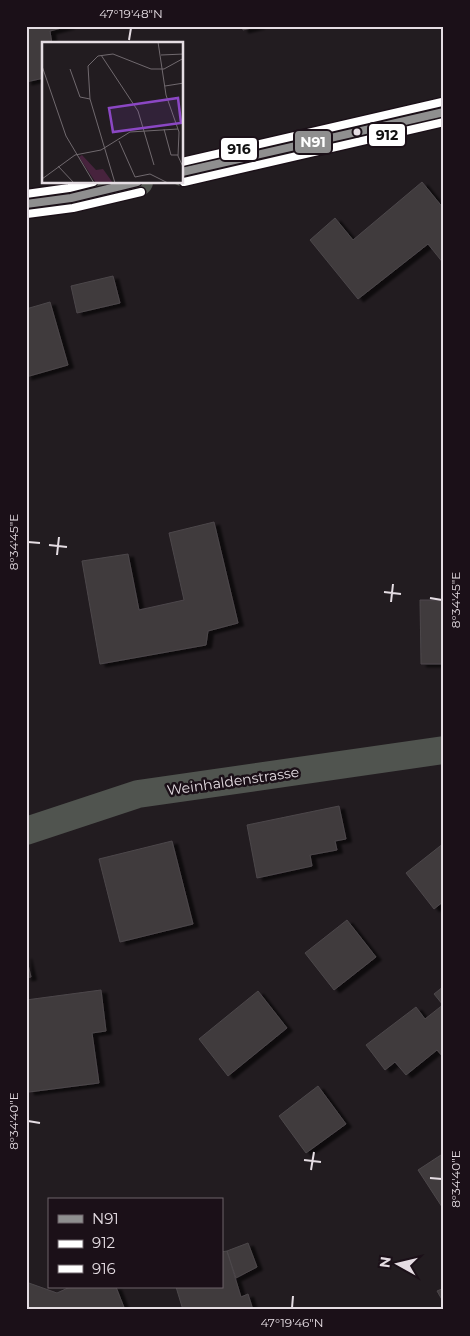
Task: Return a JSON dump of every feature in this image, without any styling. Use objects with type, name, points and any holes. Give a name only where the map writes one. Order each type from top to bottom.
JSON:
[{"type":"main road","points":[[184,172],[444,112]]},
{"type":"main road","points":[[26,204],[71,198],[130,184]]},
{"type":"street","name":"Weinhaldenstrasse","points":[[26,831],[138,794],[444,750]]},
{"type":"building","points":[[26,26],[69,26],[50,31],[52,42],[42,42],[42,78],[26,82]]},
{"type":"building","points":[[242,26],[259,26],[243,30]]},
{"type":"building","points":[[422,182],[444,209],[444,264],[428,244],[358,299],[310,240],[335,218],[353,240]]},
{"type":"building","points":[[113,276],[120,303],[77,313],[71,286]]},
{"type":"building","points":[[50,302],[68,365],[26,377],[26,309]]},
{"type":"building","points":[[214,522],[238,623],[208,631],[206,645],[100,664],[82,561],[128,554],[139,610],[184,600],[169,533]]},
{"type":"building","points":[[420,600],[444,600],[444,664],[421,664]]},
{"type":"building","points":[[339,806],[346,839],[335,841],[337,850],[310,855],[312,866],[257,878],[247,825]]},
{"type":"building","points":[[172,841],[193,924],[120,942],[99,859]]},
{"type":"building","points":[[444,843],[444,901],[434,909],[406,873]]},
{"type":"building","points":[[347,920],[376,957],[334,990],[305,953]]},
{"type":"building","points":[[26,956],[31,977],[26,978]]},
{"type":"building","points":[[444,986],[444,1004],[443,1005],[434,994]]},
{"type":"building","points":[[101,990],[106,1031],[92,1033],[99,1083],[29,1092],[26,1071],[26,1000]]},
{"type":"building","points":[[258,991],[287,1028],[228,1076],[199,1039]]},
{"type":"building","points":[[444,1004],[444,1057],[437,1050],[406,1075],[395,1062],[385,1070],[366,1045],[416,1007],[425,1019]]},
{"type":"building","points":[[318,1086],[346,1124],[306,1153],[279,1116]]},
{"type":"building","points":[[444,1153],[444,1210],[418,1170]]},
{"type":"building","points":[[248,1243],[257,1267],[236,1278],[227,1251]]},
{"type":"building","points":[[227,1251],[241,1297],[248,1294],[253,1310],[183,1310],[176,1288],[222,1288],[222,1252]]},
{"type":"building","points":[[26,1282],[57,1293],[68,1288],[116,1288],[125,1310],[26,1310]]},
{"type":"building","points":[[444,1288],[444,1303],[437,1291]]},
{"type":"transit line","name":"916","points":[[184,162],[442,102]]},
{"type":"transit line","name":"N91","points":[[184,172],[444,112]]},
{"type":"transit line","name":"912","points":[[184,182],[444,122]]},
{"type":"transit line","name":"916","points":[[26,194],[85,184]]},
{"type":"transit line","name":"N91","points":[[26,204],[71,198],[129,184]]},
{"type":"transit line","name":"912","points":[[27,214],[73,208],[141,192]]}]
